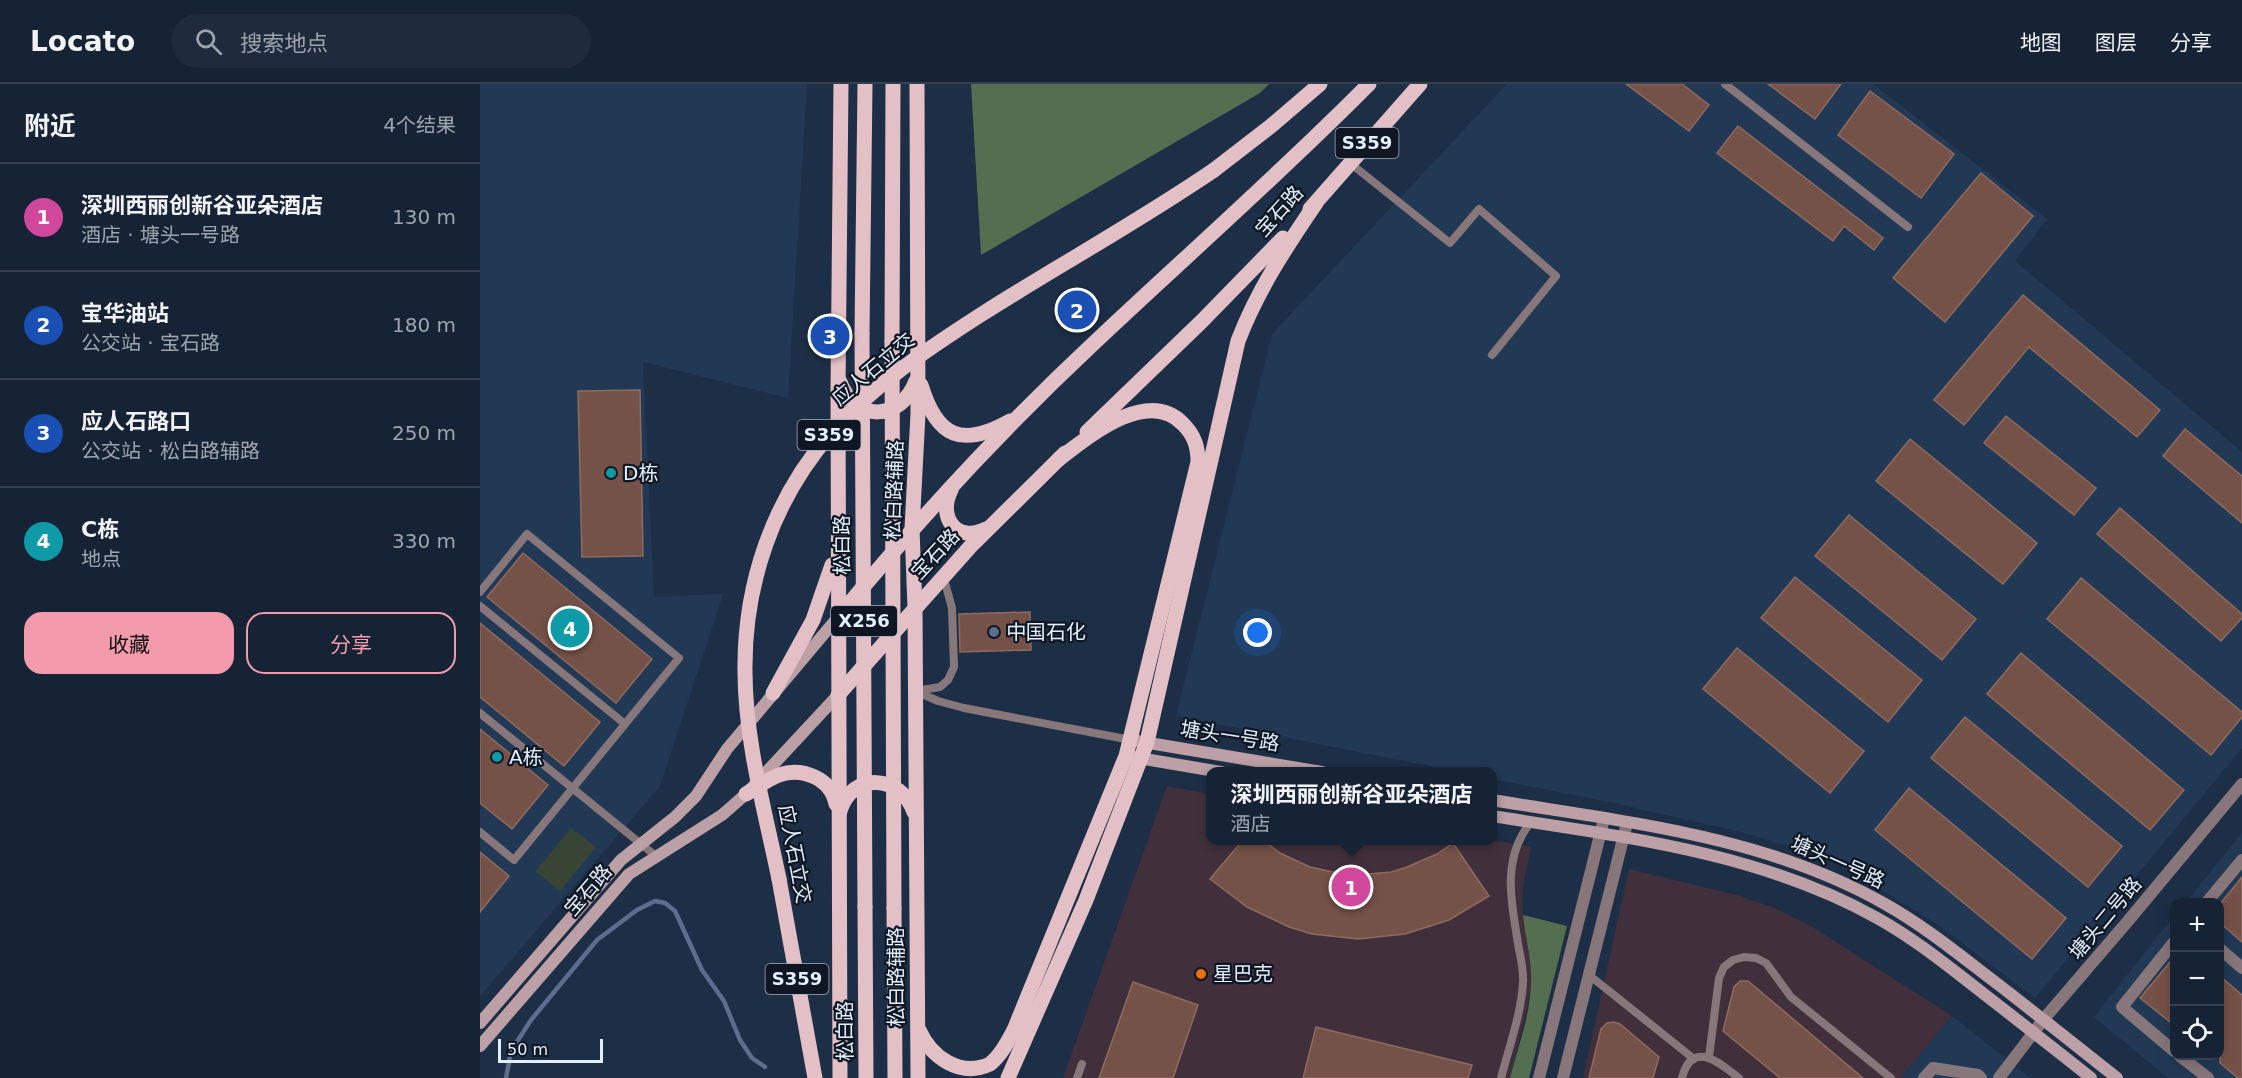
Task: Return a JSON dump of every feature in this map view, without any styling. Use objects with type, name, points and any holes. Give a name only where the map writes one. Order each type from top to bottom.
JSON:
[{"type":"main road","name":"X256","points":[[839,616],[838,371],[841,84]]},
{"type":"main road","name":"松白路","points":[[865,84],[862,334],[866,1078]]},
{"type":"main road","name":"X256","points":[[893,84],[895,1078]]},
{"type":"main road","name":"松白路辅路","points":[[917,84],[918,376],[912,528],[915,608],[918,1078]]},
{"type":"main road","name":"应人石立交","points":[[815,1078],[748,712],[745,672],[746,631],[751,594],[763,550],[776,517],[794,483],[831,433],[906,366],[997,305],[1174,198],[1271,126],[1320,84]]},
{"type":"main road","name":"宝石路","points":[[839,616],[912,528],[1023,413],[1093,344],[1314,139],[1369,84]]},
{"type":"main road","name":"宝石路","points":[[838,696],[944,575],[990,527],[1225,299],[1316,203],[1420,84]]},
{"type":"main road","name":"S359","points":[[1008,1078],[1086,900],[1142,759],[1238,341],[1267,278],[1316,203]]},
{"type":"main road","points":[[838,371],[840,384],[848,398],[858,407],[883,412],[896,408],[906,400],[918,376]]},
{"type":"main road","points":[[918,376],[932,412],[940,424],[951,432],[964,436],[979,435],[1023,413]]},
{"type":"main road","points":[[917,1026],[926,1045],[936,1058],[948,1068],[963,1073],[975,1072],[988,1066],[998,1056],[1014,1030],[1131,740],[1197,471],[1198,451],[1195,440],[1181,421],[1158,410],[1145,410],[1117,421],[1080,443],[1059,459]]},
{"type":"main road","points":[[952,487],[945,505],[950,522],[956,528],[972,534],[990,527]]},
{"type":"main road","points":[[773,693],[813,620],[838,544]]},
{"type":"main road","name":"S359","points":[[839,616],[840,1078]]},
{"type":"main road","points":[[746,794],[777,776],[789,772],[807,773],[819,778],[830,788],[835,798],[838,817]]},
{"type":"main road","points":[[838,817],[842,804],[849,794],[859,786],[877,783],[895,787],[905,795],[916,818]]},
{"type":"street","name":"宝石路","points":[[480,1023],[621,860],[675,817],[696,796],[727,749],[839,616]]},
{"type":"street","name":"宝石路","points":[[480,1046],[629,874],[722,815],[746,794],[838,696]]},
{"type":"street","name":"塘头一号路","points":[[1131,740],[1298,767]]},
{"type":"street","name":"塘头一号路","points":[[1125,756],[1206,769]]},
{"type":"street","name":"塘头二号路","points":[[1999,1078],[2043,1020],[2242,784]]},
{"type":"street","name":"塘头一号路","points":[[1497,801],[1731,843],[1793,862],[1854,888],[1912,920],[2117,1078]]},
{"type":"street","name":"塘头一号路","points":[[1497,817],[1727,858],[1787,877],[1847,902],[1903,933],[2091,1078]]},
{"type":"street","points":[[1539,1078],[1604,819]]},
{"type":"street","points":[[1563,1078],[1627,823]]},
{"type":"street","points":[[2211,898],[2242,860]]},
{"type":"street","points":[[2170,948],[2122,1007],[2170,1047]]},
{"type":"street","points":[[2223,952],[2242,968]]},
{"type":"street","points":[[2185,1060],[2208,1078]]},
{"type":"street","points":[[1924,1078],[1933,1068],[1981,1078]]},
{"type":"lane","points":[[1725,84],[1908,227]]},
{"type":"lane","points":[[1350,163],[1450,243],[1479,209],[1556,276],[1492,355]]},
{"type":"lane","points":[[480,592],[527,534],[679,658],[514,860],[480,832]]},
{"type":"lane","points":[[915,692],[940,687],[948,680],[954,667],[952,608],[944,575]]},
{"type":"lane","points":[[480,606],[625,724]]},
{"type":"lane","points":[[915,692],[964,708],[1131,740]]},
{"type":"lane","points":[[480,713],[657,857]]},
{"type":"lane","points":[[1501,1078],[1520,1004],[1523,982],[1522,961],[1513,912],[1512,857],[1522,833],[1531,822]]},
{"type":"lane","points":[[1709,1057],[1719,978],[1724,967],[1733,960],[1744,957],[1756,958],[1767,963],[1791,997],[1891,1078]]},
{"type":"lane","points":[[1589,975],[1694,1059]]},
{"type":"lane","points":[[1682,1078],[1688,1064],[1694,1059],[1709,1057],[1716,1059],[1739,1078]]},
{"type":"lane","points":[[1077,1078],[1083,1064]]},
{"type":"shaded area","points":[[480,84],[807,84],[788,398],[643,362],[654,597],[723,594],[660,786],[480,996]]},
{"type":"shaded area","points":[[1507,84],[1873,84],[2047,219],[2015,261],[2242,452],[2242,748],[2035,998],[1937,924],[1829,858],[1745,833],[1605,801],[1497,780],[1497,767],[1436,767],[1176,716],[1272,334]]},
{"type":"shaded area","points":[[1167,786],[1206,793],[1206,845],[1497,845],[1497,841],[1531,847],[1522,898],[1531,959],[1532,983],[1510,1078],[1063,1078]]},
{"type":"shaded area","points":[[2242,833],[2242,1078],[2168,1078],[2094,1017],[2170,921],[2170,1060],[2224,1060],[2224,898],[2189,898]]},
{"type":"shaded area","points":[[1629,869],[1740,896],[1777,909],[1811,926],[1952,1016],[1901,1078],[1583,1078]]},
{"type":"shaded area","points":[[1952,1016],[2030,1078],[1901,1078]]},
{"type":"green space","points":[[971,84],[1269,84],[1260,93],[981,255]]},
{"type":"green space","points":[[571,828],[596,847],[560,891],[536,871]]},
{"type":"green space","points":[[1523,915],[1567,926],[1529,1078],[1510,1078],[1526,1018],[1530,993],[1531,973]]},
{"type":"building","points":[[1626,84],[1682,84],[1709,105],[1689,131]]},
{"type":"building","points":[[1768,84],[1841,84],[1815,119]]},
{"type":"building","points":[[1870,91],[1954,154],[1921,198],[1838,135]]},
{"type":"building","points":[[1738,126],[1883,238],[1874,250],[1844,226],[1833,241],[1717,153]]},
{"type":"building","points":[[1981,173],[2033,216],[1945,322],[1893,278]]},
{"type":"building","points":[[2023,295],[2160,410],[2137,437],[2029,347],[1964,425],[1934,400]]},
{"type":"building","name":"D栋","points":[[640,390],[643,556],[582,557],[578,391]]},
{"type":"building","points":[[2006,416],[2096,488],[2074,515],[1984,443]]},
{"type":"building","points":[[2185,429],[2242,476],[2242,523],[2163,456]]},
{"type":"building","points":[[1910,439],[2037,543],[2003,584],[1876,481]]},
{"type":"building","points":[[2120,508],[2242,614],[2242,618],[2221,641],[2097,534]]},
{"type":"building","points":[[1849,515],[1976,619],[1942,660],[1815,556]]},
{"type":"building","points":[[523,553],[652,659],[616,703],[487,597]]},
{"type":"building","points":[[1795,577],[1922,680],[1888,722],[1761,618]]},
{"type":"building","points":[[2081,578],[2242,712],[2242,717],[2211,755],[2047,619]]},
{"type":"building","name":"中国石化","points":[[1030,612],[1031,650],[960,652],[959,614]]},
{"type":"building","points":[[480,623],[600,722],[564,766],[480,697]]},
{"type":"building","points":[[1737,648],[1864,751],[1830,793],[1703,689]]},
{"type":"building","points":[[2021,653],[2184,790],[2150,830],[1987,694]]},
{"type":"building","points":[[1965,717],[2122,846],[2088,887],[1931,758]]},
{"type":"building","name":"A栋","points":[[480,729],[548,785],[512,829],[480,803]]},
{"type":"building","points":[[1909,788],[2066,918],[2032,959],[1875,830]]},
{"type":"building","points":[[1239,845],[1270,845],[1280,853],[1310,867],[1358,875],[1391,872],[1454,845],[1489,896],[1449,920],[1405,934],[1358,939],[1312,934],[1289,927],[1247,907],[1210,879]]},
{"type":"building","points":[[480,852],[509,876],[480,912]]},
{"type":"building","points":[[2242,877],[2242,942],[2224,926],[2224,899]]},
{"type":"building","points":[[2170,962],[2170,1022],[2140,998]]},
{"type":"building","points":[[2224,979],[2242,995],[2242,1078],[2238,1078],[2220,1063],[2220,1060],[2224,1060]]},
{"type":"building","points":[[1740,981],[1748,981],[1863,1078],[1780,1078],[1723,1031],[1734,987]]},
{"type":"building","points":[[1133,982],[1198,1005],[1173,1078],[1099,1078]]},
{"type":"building","points":[[1607,1023],[1620,1024],[1659,1057],[1653,1078],[1589,1078],[1601,1029]]},
{"type":"building","points":[[1316,1027],[1472,1065],[1468,1078],[1303,1078]]},
{"type":"waterway","points":[[506,1078],[511,1051],[531,1020],[597,940],[637,910],[655,901],[665,903],[675,911],[702,970],[724,1001],[740,1040],[752,1058],[765,1067]]},
{"type":"place","name":"宝华油站","points":[[1077,310]]},
{"type":"place","name":"应人石路口","points":[[830,336]]},
{"type":"place","name":"D栋","points":[[611,473]]},
{"type":"place","name":"C栋","points":[[570,628]]},
{"type":"place","name":"中国石化","points":[[994,632]]},
{"type":"place","name":"A栋","points":[[497,757]]},
{"type":"place","name":"深圳西丽创新谷亚朵酒店","points":[[1351,887]]},
{"type":"place","name":"星巴克","points":[[1201,974]]}]
